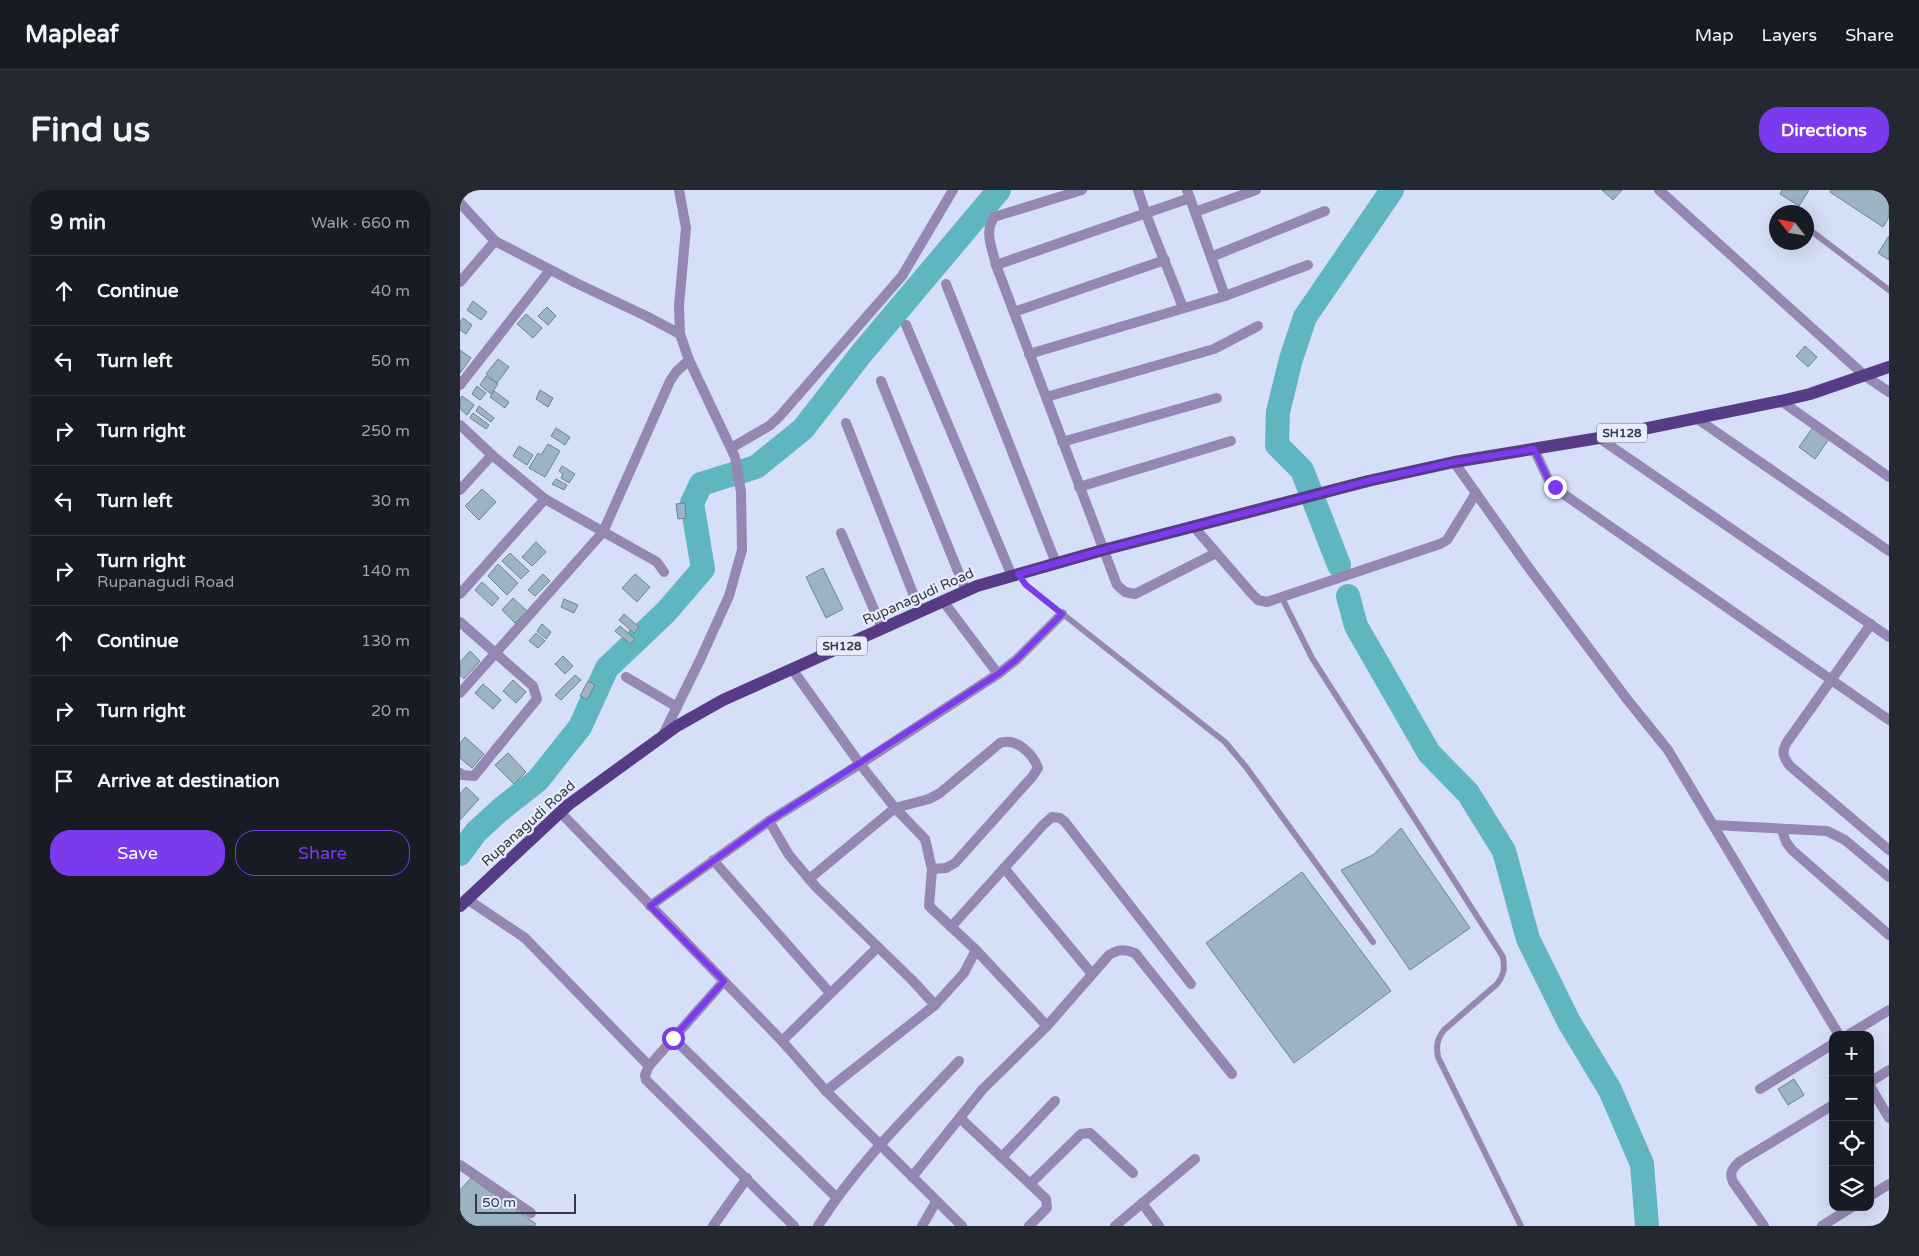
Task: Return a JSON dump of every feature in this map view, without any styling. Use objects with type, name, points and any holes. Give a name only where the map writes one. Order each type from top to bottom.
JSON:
[{"type":"main road","name":"SH128","points":[[1454,462],[1600,438],[1781,401],[1810,394],[1889,367]]},
{"type":"main road","name":"Rupanagudi Road","points":[[463,903],[560,812],[677,726],[723,700],[920,611],[977,586],[1056,563],[1352,485],[1454,462]]},
{"type":"street","points":[[663,735],[729,596],[742,550],[742,492],[733,452],[689,360],[680,334],[679,305],[686,228],[679,190]]},
{"type":"street","points":[[733,452],[769,426],[778,417],[902,276],[954,190]]},
{"type":"street","points":[[1082,190],[994,217],[988,226],[996,265],[1117,585],[1125,592],[1135,594],[1216,553]]},
{"type":"street","points":[[1138,190],[1145,214],[1183,308]]},
{"type":"street","points":[[1195,212],[1256,190]]},
{"type":"street","points":[[1659,190],[1864,375],[1889,392]]},
{"type":"street","points":[[996,265],[1145,214],[1189,194],[1225,296]]},
{"type":"street","points":[[460,203],[495,241],[680,334]]},
{"type":"street","points":[[1211,257],[1325,211]]},
{"type":"street","points":[[460,282],[495,241]]},
{"type":"street","points":[[1014,312],[1165,260]]},
{"type":"street","points":[[1029,354],[1225,296],[1308,265]]},
{"type":"street","points":[[460,385],[550,270]]},
{"type":"street","points":[[946,284],[1056,563]]},
{"type":"street","points":[[906,325],[1015,575]]},
{"type":"street","points":[[1046,397],[1214,349],[1258,326]]},
{"type":"street","points":[[460,693],[603,532],[670,381],[676,372],[689,360]]},
{"type":"street","points":[[881,381],[966,591]]},
{"type":"street","points":[[1062,442],[1217,398]]},
{"type":"street","points":[[1781,401],[1889,477]]},
{"type":"street","points":[[1696,418],[1889,551]]},
{"type":"street","points":[[846,423],[920,611]]},
{"type":"street","points":[[460,425],[492,455],[545,498],[657,562],[664,572]]},
{"type":"street","points":[[1600,438],[1889,637]]},
{"type":"street","points":[[1079,487],[1231,441]]},
{"type":"street","points":[[1534,449],[1548,479],[1562,493],[1889,720]]},
{"type":"street","points":[[460,490],[492,455]]},
{"type":"street","points":[[1454,462],[1526,564],[1626,698],[1668,750],[1837,1031]]},
{"type":"street","points":[[1194,527],[1258,600],[1268,602],[1440,544],[1447,540],[1476,494]]},
{"type":"street","points":[[460,594],[545,498]]},
{"type":"street","points":[[841,533],[882,628]]},
{"type":"street","points":[[944,601],[998,674]]},
{"type":"street","points":[[650,906],[769,821],[998,674],[1016,660],[1062,614]]},
{"type":"street","points":[[460,622],[533,686],[537,699],[474,776],[462,775],[460,773]]},
{"type":"street","points":[[1871,624],[1787,742],[1783,750],[1783,758],[1889,850]]},
{"type":"street","points":[[792,669],[860,764],[895,808],[925,839],[932,869],[929,906],[976,950],[1047,1026]]},
{"type":"street","points":[[626,677],[677,707]]},
{"type":"street","points":[[809,879],[895,808],[940,794],[1000,743],[1007,740],[1015,742],[1035,760],[1038,768],[955,863],[946,868],[932,869]]},
{"type":"street","points":[[560,812],[782,1041],[826,1091],[962,1226]]},
{"type":"street","points":[[951,927],[1043,825],[1052,817],[1060,818],[1191,984]]},
{"type":"street","points":[[769,821],[789,855],[809,879],[935,1005]]},
{"type":"street","points":[[1714,825],[1827,831],[1836,834],[1889,877]]},
{"type":"street","points":[[1782,830],[1786,842],[1792,850],[1889,935]]},
{"type":"street","points":[[713,860],[830,993]]},
{"type":"street","points":[[1004,868],[1092,974]]},
{"type":"street","points":[[463,903],[525,938],[649,1066]]},
{"type":"street","points":[[782,1041],[878,947]]},
{"type":"street","points":[[826,1091],[935,1005],[964,972],[976,950]]},
{"type":"street","points":[[912,1177],[982,1090],[1047,1026],[1109,955],[1118,950],[1128,950],[1135,953],[1232,1074]]},
{"type":"street","points":[[724,981],[649,1066],[645,1075],[650,1085],[794,1226]]},
{"type":"street","points":[[1855,1031],[1889,1010]]},
{"type":"street","points":[[673,1038],[836,1197]]},
{"type":"street","points":[[1760,1089],[1829,1046]]},
{"type":"street","points":[[818,1226],[836,1197],[880,1145],[959,1061]]},
{"type":"street","points":[[1874,1081],[1889,1070]]},
{"type":"street","points":[[1874,1091],[1889,1118]]},
{"type":"street","points":[[1002,1157],[1055,1101]]},
{"type":"street","points":[[1764,1226],[1733,1182],[1730,1175],[1732,1168],[1829,1107]]},
{"type":"street","points":[[960,1118],[1046,1199],[1047,1208],[1029,1226]]},
{"type":"street","points":[[1030,1184],[1081,1134],[1090,1133],[1132,1174]]},
{"type":"street","points":[[1115,1226],[1195,1159]]},
{"type":"street","points":[[460,1165],[532,1213]]},
{"type":"street","points":[[713,1226],[747,1178]]},
{"type":"street","points":[[1874,1193],[1889,1184]]},
{"type":"street","points":[[922,1226],[936,1202]]},
{"type":"street","points":[[1142,1204],[1159,1226]]},
{"type":"street","points":[[1822,1226],[1846,1211]]},
{"type":"lane","points":[[1814,233],[1889,290]]},
{"type":"lane","points":[[1015,575],[1225,742],[1252,775],[1373,942]]},
{"type":"lane","points":[[1282,598],[1312,658],[1503,957],[1502,976],[1497,984],[1444,1030],[1439,1036],[1436,1046],[1438,1057],[1521,1226]]},
{"type":"building","points":[[1602,190],[1622,190],[1613,200]]},
{"type":"building","points":[[1782,190],[1809,190],[1800,205],[1780,194]]},
{"type":"building","points":[[1831,190],[1889,190],[1889,217],[1883,227],[1830,192]]},
{"type":"building","points":[[1889,236],[1889,260],[1878,253]]},
{"type":"building","points":[[473,301],[487,312],[481,320],[467,310]]},
{"type":"building","points":[[547,307],[556,316],[548,325],[538,316]]},
{"type":"building","points":[[526,314],[542,328],[533,338],[517,324]]},
{"type":"building","points":[[463,318],[472,325],[466,334],[460,330],[460,322]]},
{"type":"building","points":[[1805,346],[1817,357],[1808,367],[1796,356]]},
{"type":"building","points":[[460,350],[471,358],[460,373]]},
{"type":"building","points":[[498,359],[509,367],[497,383],[486,374]]},
{"type":"building","points":[[486,376],[498,384],[491,394],[480,385]]},
{"type":"building","points":[[477,386],[486,393],[480,400],[472,394]]},
{"type":"building","points":[[540,390],[553,398],[548,407],[536,399]]},
{"type":"building","points":[[494,391],[509,402],[505,408],[490,397]]},
{"type":"building","points":[[462,396],[474,405],[467,415],[460,409],[460,399]]},
{"type":"building","points":[[479,406],[494,418],[491,422],[476,411]]},
{"type":"building","points":[[473,413],[489,425],[486,429],[470,418]]},
{"type":"building","points":[[1813,427],[1829,439],[1815,459],[1799,447]]},
{"type":"building","points":[[556,428],[570,437],[565,445],[551,436]]},
{"type":"building","points":[[548,444],[560,451],[545,477],[529,468],[538,453],[541,455]]},
{"type":"building","points":[[519,446],[533,455],[527,465],[513,456]]},
{"type":"building","points":[[562,466],[575,474],[569,483],[561,478],[563,474],[559,471]]},
{"type":"building","points":[[556,479],[567,485],[564,490],[552,484]]},
{"type":"building","points":[[482,489],[496,502],[479,520],[465,506]]},
{"type":"building","points":[[685,503],[686,518],[678,519],[676,504]]},
{"type":"building","points":[[536,542],[546,552],[532,566],[522,557]]},
{"type":"building","points":[[510,553],[529,571],[521,579],[502,561]]},
{"type":"building","points":[[498,564],[518,583],[507,595],[488,576]]},
{"type":"building","points":[[823,568],[843,609],[826,618],[806,577]]},
{"type":"building","points":[[543,574],[550,581],[535,596],[528,590]]},
{"type":"building","points":[[635,574],[650,587],[637,602],[622,588]]},
{"type":"building","points":[[482,582],[499,598],[492,606],[475,590]]},
{"type":"building","points":[[513,598],[527,611],[515,623],[502,610]]},
{"type":"building","points":[[564,599],[578,605],[574,613],[561,607]]},
{"type":"building","points":[[624,614],[639,627],[634,633],[619,620]]},
{"type":"building","points":[[542,624],[551,632],[546,639],[537,631]]},
{"type":"building","points":[[620,626],[635,639],[630,644],[615,631]]},
{"type":"building","points":[[536,633],[545,641],[538,648],[529,641]]},
{"type":"building","points":[[470,651],[480,661],[464,679],[460,675],[460,662]]},
{"type":"building","points":[[563,656],[573,666],[565,674],[555,664]]},
{"type":"building","points":[[575,675],[581,680],[561,700],[555,695]]},
{"type":"building","points":[[513,680],[526,692],[516,703],[503,691]]},
{"type":"building","points":[[588,681],[595,685],[587,700],[580,696]]},
{"type":"building","points":[[483,684],[501,700],[493,709],[475,693]]},
{"type":"building","points":[[465,737],[484,754],[472,768],[460,758],[460,743]]},
{"type":"building","points":[[508,753],[526,772],[514,784],[495,765]]},
{"type":"building","points":[[466,787],[479,799],[460,820],[460,794]]},
{"type":"building","points":[[1401,828],[1470,928],[1410,970],[1341,870],[1373,855]]},
{"type":"building","points":[[1302,872],[1391,991],[1294,1063],[1206,943]]},
{"type":"building","points":[[1794,1079],[1804,1095],[1788,1105],[1778,1089]]},
{"type":"building","points":[[471,1178],[536,1224],[534,1226],[474,1226],[460,1214],[460,1190]]},
{"type":"waterway","points":[[460,854],[476,832],[538,780],[580,727],[607,668],[666,612],[703,569],[692,503],[701,484],[756,467],[803,429],[861,354],[999,190]]},
{"type":"waterway","points":[[1339,565],[1302,470],[1277,445],[1278,412],[1291,359],[1305,317],[1392,190]]},
{"type":"waterway","points":[[1348,596],[1356,626],[1429,753],[1468,793],[1504,851],[1528,939],[1569,1022],[1610,1090],[1642,1164],[1647,1226]]},
{"type":"route","points":[[673,1038],[724,981],[650,906],[769,821],[860,764],[998,674],[1016,660],[1062,614],[1026,585],[1018,574],[1368,481],[1454,462],[1534,449],[1548,479],[1555,487]]}]
